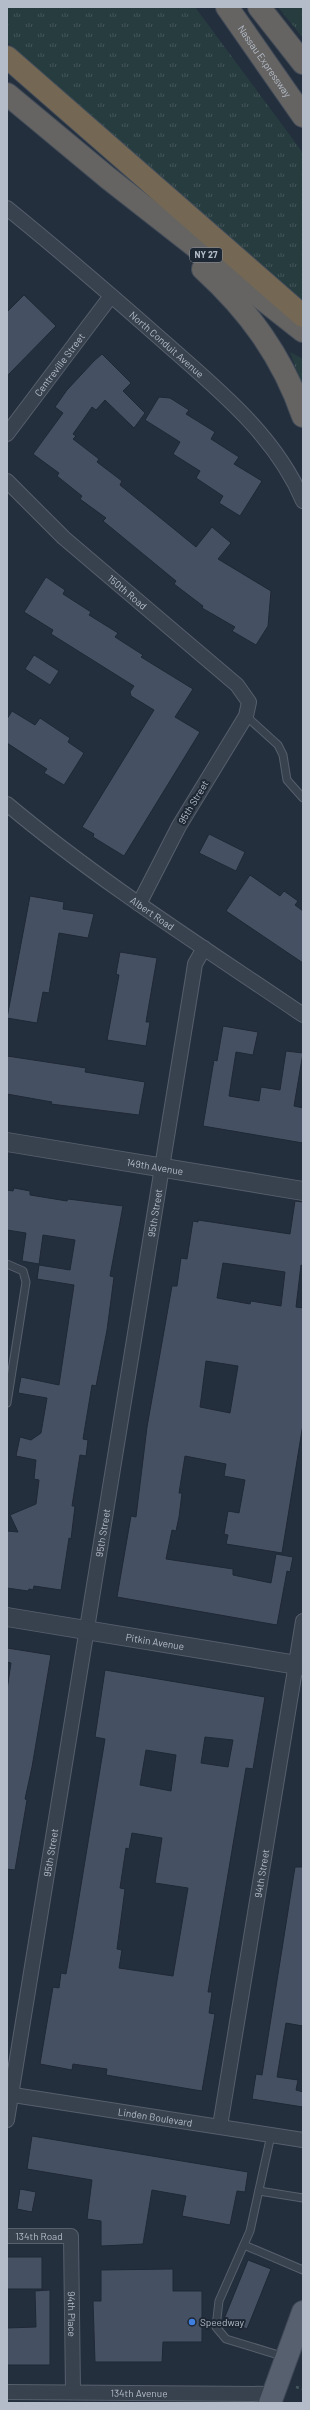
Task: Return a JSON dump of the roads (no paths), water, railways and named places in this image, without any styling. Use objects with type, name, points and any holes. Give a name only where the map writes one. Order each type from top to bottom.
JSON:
[{"type":"highway","name":"Nassau Expressway","points":[[227,7],[303,116]]},
{"type":"highway","points":[[259,7],[303,63]]},
{"type":"highway","points":[[7,56],[303,316]]},
{"type":"highway","name":"NY 27","points":[[7,94],[108,178],[303,332]]},
{"type":"highway","points":[[108,178],[243,308],[273,353],[293,391],[303,416]]},
{"type":"main road","points":[[271,2399],[303,2312]]},
{"type":"street","name":"North Conduit Avenue","points":[[7,208],[111,296],[205,379],[256,428],[281,462],[303,501]]},
{"type":"street","name":"Centreville Street","points":[[7,434],[111,296]]},
{"type":"street","name":"150th Road","points":[[7,482],[64,538],[238,685],[249,702]]},
{"type":"street","name":"95th Street","points":[[139,904],[179,826],[246,716],[249,702]]},
{"type":"street","name":"Albert Road","points":[[7,804],[46,837],[139,904],[303,1015]]},
{"type":"street","name":"95th Street","points":[[7,2120],[9,2095],[195,964],[204,948]]},
{"type":"street","name":"149th Avenue","points":[[7,1142],[303,1191]]},
{"type":"street","name":"Pitkin Avenue","points":[[7,1617],[300,1665]]},
{"type":"street","name":"94th Street","points":[[220,2126],[300,1665],[303,1621]]},
{"type":"street","name":"Linden Boulevard","points":[[9,2095],[220,2126],[303,2140]]},
{"type":"street","name":"134th Road","points":[[7,2236],[71,2236]]},
{"type":"street","name":"94th Place","points":[[71,2236],[73,2391]]},
{"type":"street","name":"134th Avenue","points":[[7,2392],[73,2391],[271,2399]]},
{"type":"lane","points":[[246,716],[278,745],[283,755],[283,765],[287,780],[303,798]]},
{"type":"lane","points":[[7,1264],[23,1271],[26,1282],[7,1403]]},
{"type":"lane","points":[[271,2135],[250,2232],[219,2301],[216,2327],[226,2339],[286,2357]]},
{"type":"lane","points":[[259,2191],[303,2198]]},
{"type":"lane","points":[[244,2245],[303,2270]]},
{"type":"place","name":"Speedway","points":[[192,2322]]}]
